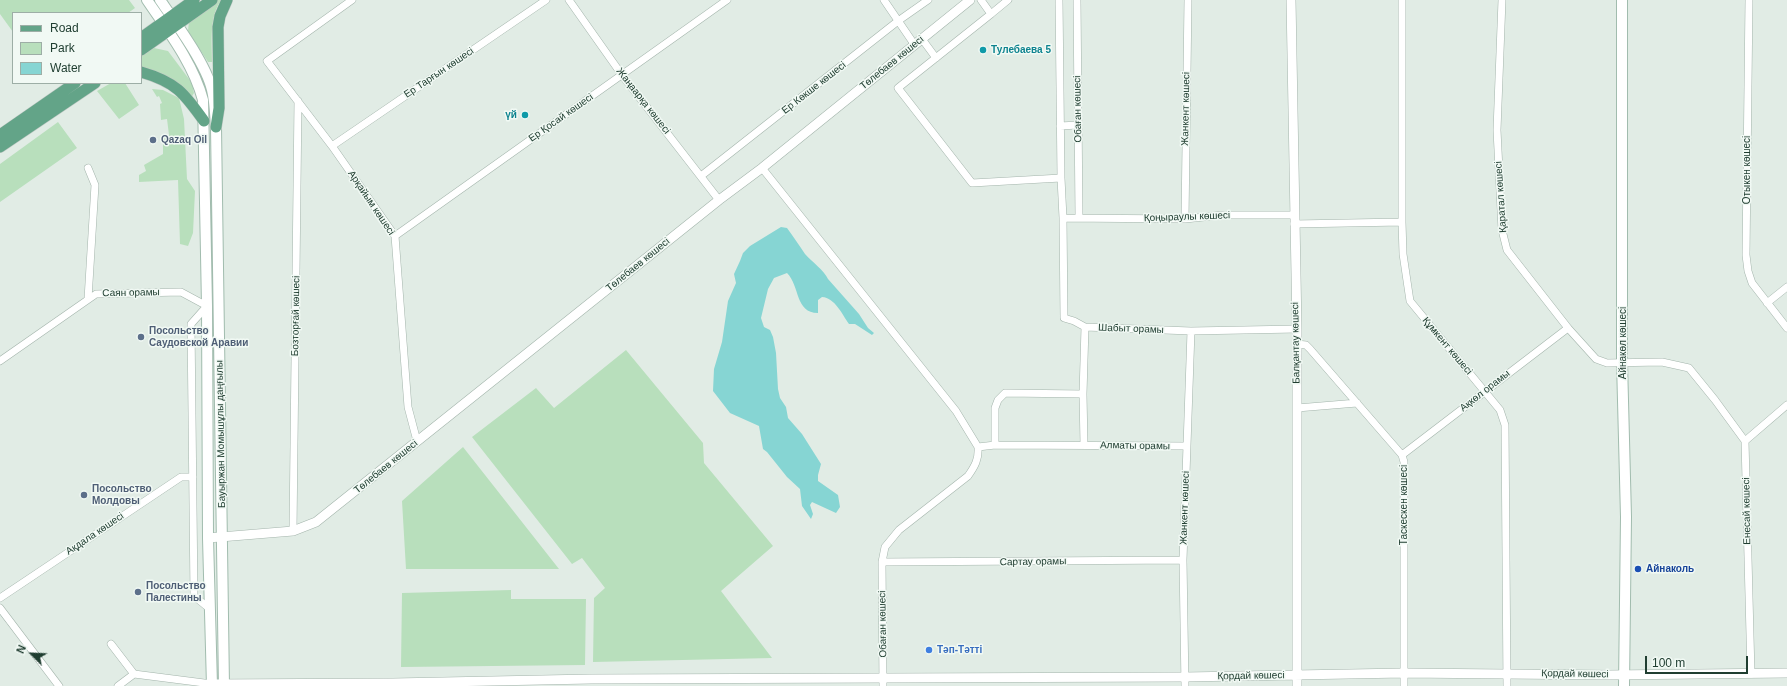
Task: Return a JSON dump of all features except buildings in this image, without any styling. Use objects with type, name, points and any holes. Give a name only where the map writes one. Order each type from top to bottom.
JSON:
[{"type":"main road","points":[[147,0],[170,24]]},
{"type":"main road","points":[[160,0],[170,24]]},
{"type":"main road","points":[[142,49],[194,0]]},
{"type":"main road","points":[[142,38],[170,24],[212,0]]},
{"type":"main road","points":[[216,127],[219,108],[218,27],[220,16],[227,0]]},
{"type":"main road","name":"Айнакөл көшесі","points":[[1622,0],[1622,362],[1626,517],[1624,686]]},
{"type":"main road","name":"Бауыржан Момышұлы даңғылы","points":[[170,24],[199,84],[203,100],[207,306],[208,538],[212,685]]},
{"type":"main road","name":"Бауыржан Момышұлы даңғылы","points":[[170,24],[207,74],[212,90],[216,127],[224,685]]},
{"type":"main road","points":[[142,72],[162,79],[178,88],[204,121]]},
{"type":"main road","points":[[0,135],[74,84]]},
{"type":"main road","points":[[0,147],[94,84]]},
{"type":"street","name":"Арқайым көшесі","points":[[352,0],[267,61],[332,146],[394,236],[408,407],[417,441]]},
{"type":"street","name":"Ер Тарғын көшесі","points":[[332,146],[546,0]]},
{"type":"street","name":"Жаңаарқа көшесі","points":[[569,0],[622,75],[719,200]]},
{"type":"street","name":"Ер Қосай көшесі","points":[[394,236],[727,0]]},
{"type":"street","points":[[884,0],[898,21],[936,58]]},
{"type":"street","name":"Ер Көкше көшесі","points":[[701,176],[898,21],[928,0]]},
{"type":"street","name":"Төлебаев көшесі","points":[[208,538],[293,531],[316,522],[719,200],[762,168],[970,0]]},
{"type":"street","points":[[981,0],[991,14]]},
{"type":"street","points":[[1008,0],[898,88],[972,183],[1061,178]]},
{"type":"street","points":[[1059,0],[1064,318],[1085,327]]},
{"type":"street","name":"Обаған көшесі","points":[[1077,0],[1079,217]]},
{"type":"street","name":"Жанкент көшесі","points":[[1184,219],[1188,0]]},
{"type":"street","name":"Балқантау көшесі","points":[[1291,0],[1297,329],[1297,686]]},
{"type":"street","name":"Құмкент көшесі","points":[[1402,0],[1402,222],[1403,254],[1410,301],[1500,410],[1505,425],[1506,686]]},
{"type":"street","name":"Қаратал көшесі","points":[[1502,0],[1497,130],[1502,230],[1507,250],[1568,328],[1596,359],[1607,363],[1662,362],[1689,368],[1745,441]]},
{"type":"street","name":"Отыкен көшесі","points":[[1749,0],[1746,255],[1750,279],[1787,328]]},
{"type":"street","name":"Бозторғай көшесі","points":[[293,531],[298,101]]},
{"type":"street","points":[[1060,126],[1078,125]]},
{"type":"street","points":[[88,168],[95,185],[88,299]]},
{"type":"street","points":[[762,168],[956,411],[978,447]]},
{"type":"street","name":"Қоңыраулы көшесі","points":[[1063,218],[1184,219],[1223,215],[1294,219],[1402,222]]},
{"type":"street","points":[[1767,303],[1787,287]]},
{"type":"street","name":"Саян орамы","points":[[0,361],[96,294],[181,292],[207,306]]},
{"type":"street","points":[[207,306],[191,324],[194,596],[210,609]]},
{"type":"street","name":"Шабыт орамы","points":[[1084,445],[1083,394],[1085,327],[1191,331],[1297,329]]},
{"type":"street","name":"Ақкөл орамы","points":[[1402,455],[1568,328]]},
{"type":"street","name":"Жанкент көшесі","points":[[1185,682],[1183,560],[1191,331]]},
{"type":"street","name":"Таскескен көшесі","points":[[1297,344],[1306,345],[1310,349],[1402,455],[1404,462],[1404,686]]},
{"type":"street","points":[[995,445],[995,408],[998,400],[1005,393],[1083,394]]},
{"type":"street","points":[[1297,408],[1357,403]]},
{"type":"street","points":[[1745,441],[1787,405]]},
{"type":"street","name":"Енесай көшесі","points":[[1745,441],[1751,674]]},
{"type":"street","name":"Алматы орамы","points":[[978,447],[995,445],[1186,446]]},
{"type":"street","name":"Обаған көшесі","points":[[883,682],[882,562],[885,547],[899,530],[968,476],[976,465],[979,454],[978,447]]},
{"type":"street","name":"Ақдала көшесі","points":[[0,598],[181,477],[193,477]]},
{"type":"street","name":"Сартау орамы","points":[[882,562],[1183,560]]},
{"type":"street","points":[[0,608],[59,686]]},
{"type":"street","points":[[111,644],[134,674],[212,685]]},
{"type":"street","name":"Қордай көшесі","points":[[212,685],[1185,682],[1297,675],[1404,673],[1624,675],[1787,673]]},
{"type":"street","points":[[118,686],[134,674]]},
{"type":"green space","points":[[0,0],[129,0],[135,8],[129,12],[12,12],[12,31],[0,14]]},
{"type":"green space","points":[[218,0],[221,0],[217,7],[212,30],[212,62],[208,62],[188,31],[189,21]]},
{"type":"green space","points":[[154,48],[168,51],[192,83],[194,93],[191,98],[142,70],[142,55]]},
{"type":"green space","points":[[109,84],[126,84],[139,105],[119,119],[97,91]]},
{"type":"green space","points":[[152,89],[163,90],[179,98],[184,119],[187,179],[195,191],[193,233],[188,246],[180,244],[178,180],[139,182],[139,175],[146,171],[144,165],[163,154],[163,136],[169,135],[167,119],[161,120],[160,104],[162,103],[159,96],[157,97]]},
{"type":"green space","points":[[58,122],[77,148],[0,202],[0,164]]},
{"type":"green space","points":[[626,350],[703,443],[704,463],[773,546],[721,591],[772,658],[593,662],[594,598],[605,588],[582,558],[572,564],[472,437],[536,388],[554,408]]},
{"type":"green space","points":[[463,447],[559,569],[406,569],[402,501]]},
{"type":"green space","points":[[511,590],[511,599],[586,599],[585,665],[401,667],[402,593]]},
{"type":"water","points":[[781,227],[787,228],[805,254],[824,272],[828,279],[859,314],[868,328],[874,333],[872,335],[855,324],[849,324],[838,307],[827,298],[822,297],[818,300],[818,313],[805,309],[791,278],[787,273],[774,278],[768,289],[761,318],[764,327],[770,330],[773,337],[780,398],[786,407],[788,418],[802,434],[821,464],[818,481],[838,495],[840,507],[836,513],[812,502],[810,505],[813,514],[811,519],[802,506],[800,489],[787,477],[763,449],[759,426],[730,413],[713,391],[714,369],[722,342],[728,301],[736,283],[734,274],[743,253],[750,246]]},
{"type":"place","name":"Тулебаева 5","points":[[983,50]]},
{"type":"place","name":"үй","points":[[525,115]]},
{"type":"place","name":"Qazaq Oil","points":[[153,140]]},
{"type":"place","name":"Посольство Саудовской Аравии","points":[[141,337]]},
{"type":"place","name":"Посольство Молдовы","points":[[84,495]]},
{"type":"place","name":"Айнаколь","points":[[1638,569]]},
{"type":"place","name":"Посольство Палестины","points":[[138,592]]},
{"type":"place","name":"Тәп-Тәтті","points":[[929,650]]}]
